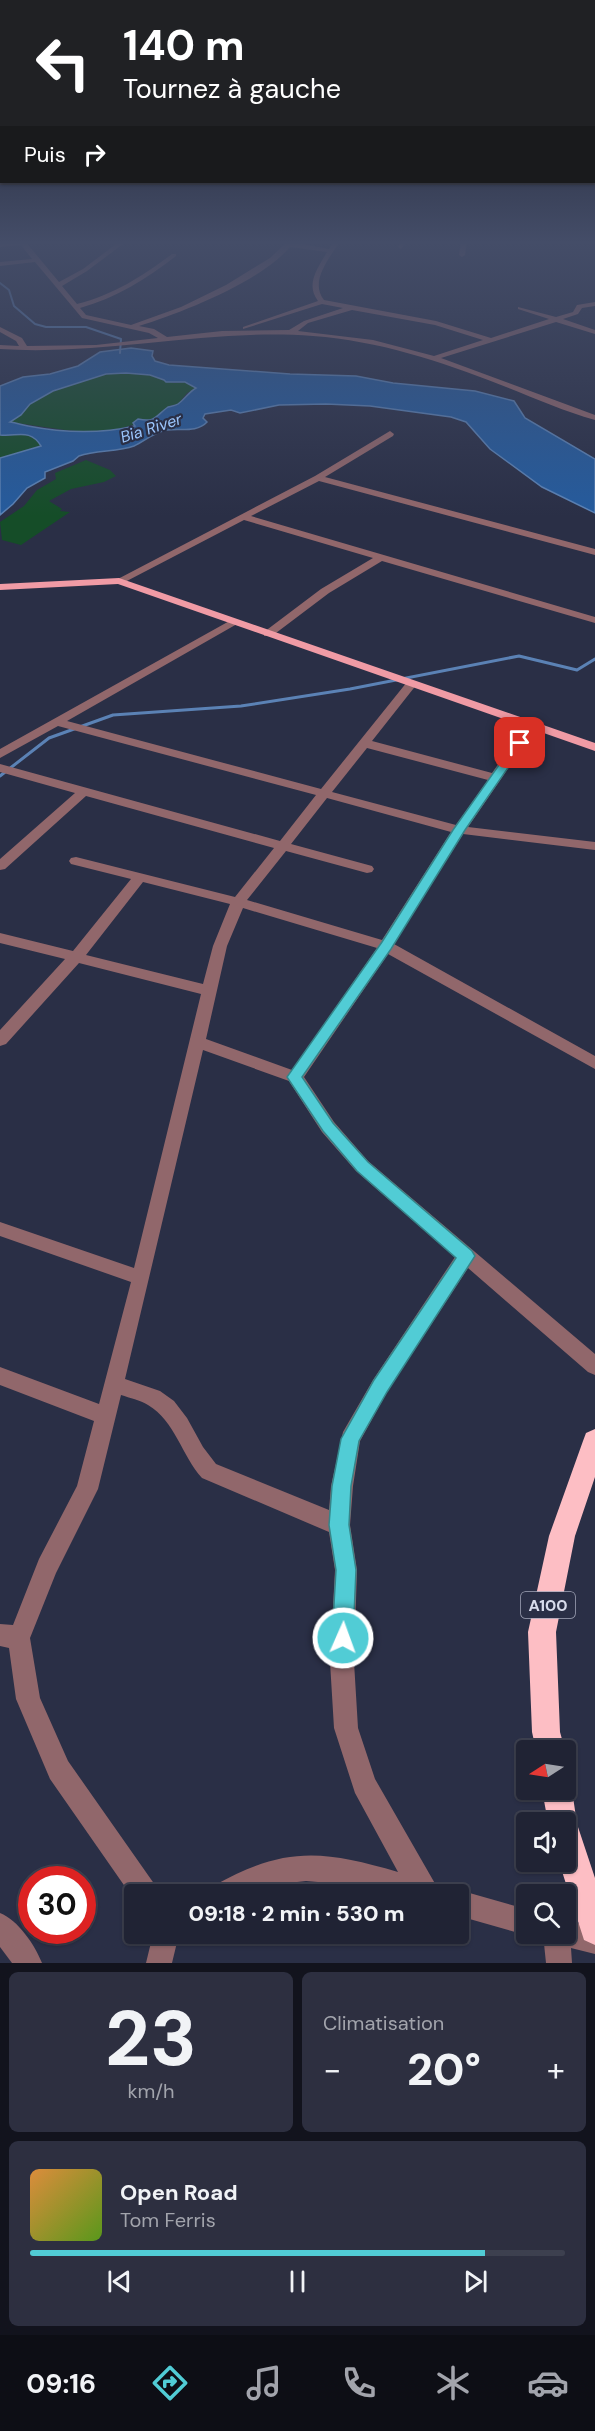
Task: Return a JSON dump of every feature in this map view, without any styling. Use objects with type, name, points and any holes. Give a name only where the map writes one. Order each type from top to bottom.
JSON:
[{"type":"highway","name":"A100","points":[[548,1740],[542,1632],[562,1536],[595,1441]]},
{"type":"highway","points":[[576,1866],[595,1929]]},
{"type":"main road","points":[[0,588],[119,581],[595,747]]},
{"type":"street","points":[[7,333],[20,340],[28,350]]},
{"type":"street","points":[[154,333],[168,340]]},
{"type":"street","points":[[0,346],[28,350],[88,349],[234,333],[290,333],[364,340],[434,358],[595,418]]},
{"type":"street","points":[[467,333],[491,340]]},
{"type":"street","points":[[434,358],[514,333]]},
{"type":"street","points":[[0,357],[28,350]]},
{"type":"street","points":[[119,581],[318,478],[390,434]]},
{"type":"street","points":[[318,478],[595,552]]},
{"type":"street","points":[[243,517],[595,620]]},
{"type":"street","points":[[268,634],[325,591],[382,557]]},
{"type":"street","points":[[0,754],[233,622]]},
{"type":"street","points":[[139,1884],[59,1770],[28,1699],[10,1637],[87,1489],[141,1278],[220,946],[238,902],[411,684]]},
{"type":"street","points":[[58,722],[459,830],[595,846]]},
{"type":"street","points":[[295,1077],[386,946],[459,830],[532,725]]},
{"type":"street","points":[[364,743],[495,778]]},
{"type":"street","points":[[0,768],[367,869]]},
{"type":"street","points":[[0,866],[84,791]]},
{"type":"street","points":[[76,861],[238,902],[386,946],[595,1063]]},
{"type":"street","points":[[0,1040],[77,956],[140,877]]},
{"type":"street","points":[[0,938],[210,991]]},
{"type":"street","points":[[198,1042],[295,1077],[328,1127],[362,1166],[595,1366]]},
{"type":"street","points":[[0,1229],[141,1278]]},
{"type":"street","points":[[421,1884],[364,1784],[346,1728],[342,1662],[346,1570],[339,1525],[342,1486],[350,1439],[380,1386],[466,1256]]},
{"type":"street","points":[[0,1376],[106,1416]]},
{"type":"street","points":[[114,1384],[157,1399],[163,1404],[178,1422],[197,1461],[209,1471],[339,1525]]},
{"type":"street","points":[[243,1884],[287,1869],[328,1868],[389,1884]]},
{"type":"street","points":[[469,1906],[516,1919]]},
{"type":"street","points":[[0,1926],[29,1963]]},
{"type":"street","points":[[576,1936],[595,1941]]},
{"type":"street","points":[[159,1963],[164,1944]]},
{"type":"street","points":[[557,1944],[559,1963]]},
{"type":"green space","points":[[106,374],[150,375],[174,383],[185,382],[197,388],[187,393],[178,404],[170,406],[157,418],[101,433],[10,422],[21,415],[30,404],[53,391]]},
{"type":"green space","points":[[16,433],[34,437],[42,446],[0,458],[0,435],[8,436]]},
{"type":"green space","points":[[86,460],[110,470],[116,476],[104,482],[71,489],[49,501],[62,509],[60,511],[70,512],[21,545],[2,540],[0,522],[24,506],[37,490],[56,479],[55,473]]},
{"type":"water","name":"Bia River","points":[[131,348],[153,351],[152,356],[155,361],[169,365],[290,374],[356,376],[393,383],[475,391],[514,401],[525,418],[595,459],[595,513],[542,487],[490,449],[466,422],[451,417],[370,406],[326,404],[279,405],[240,413],[231,410],[205,414],[203,418],[207,422],[198,428],[162,431],[134,446],[79,456],[73,461],[45,472],[45,478],[27,488],[0,515],[0,458],[41,446],[37,440],[28,435],[0,435],[0,386],[23,377],[50,374],[78,366],[100,352]],"holes":[[[106,374],[150,375],[166,382],[185,382],[196,388],[178,404],[168,407],[155,418],[138,419],[133,423],[135,426],[122,429],[68,431],[10,422],[21,415],[30,404],[53,391]]]},
{"type":"waterway","points":[[102,333],[121,339],[120,353]]},
{"type":"waterway","points":[[0,776],[49,738],[113,715],[241,706],[350,689],[519,656],[577,670],[595,659]]},
{"type":"route","points":[[343,1638],[346,1570],[339,1525],[342,1486],[350,1439],[380,1386],[466,1256],[362,1166],[328,1127],[295,1077],[386,946],[459,830],[520,743]]}]
